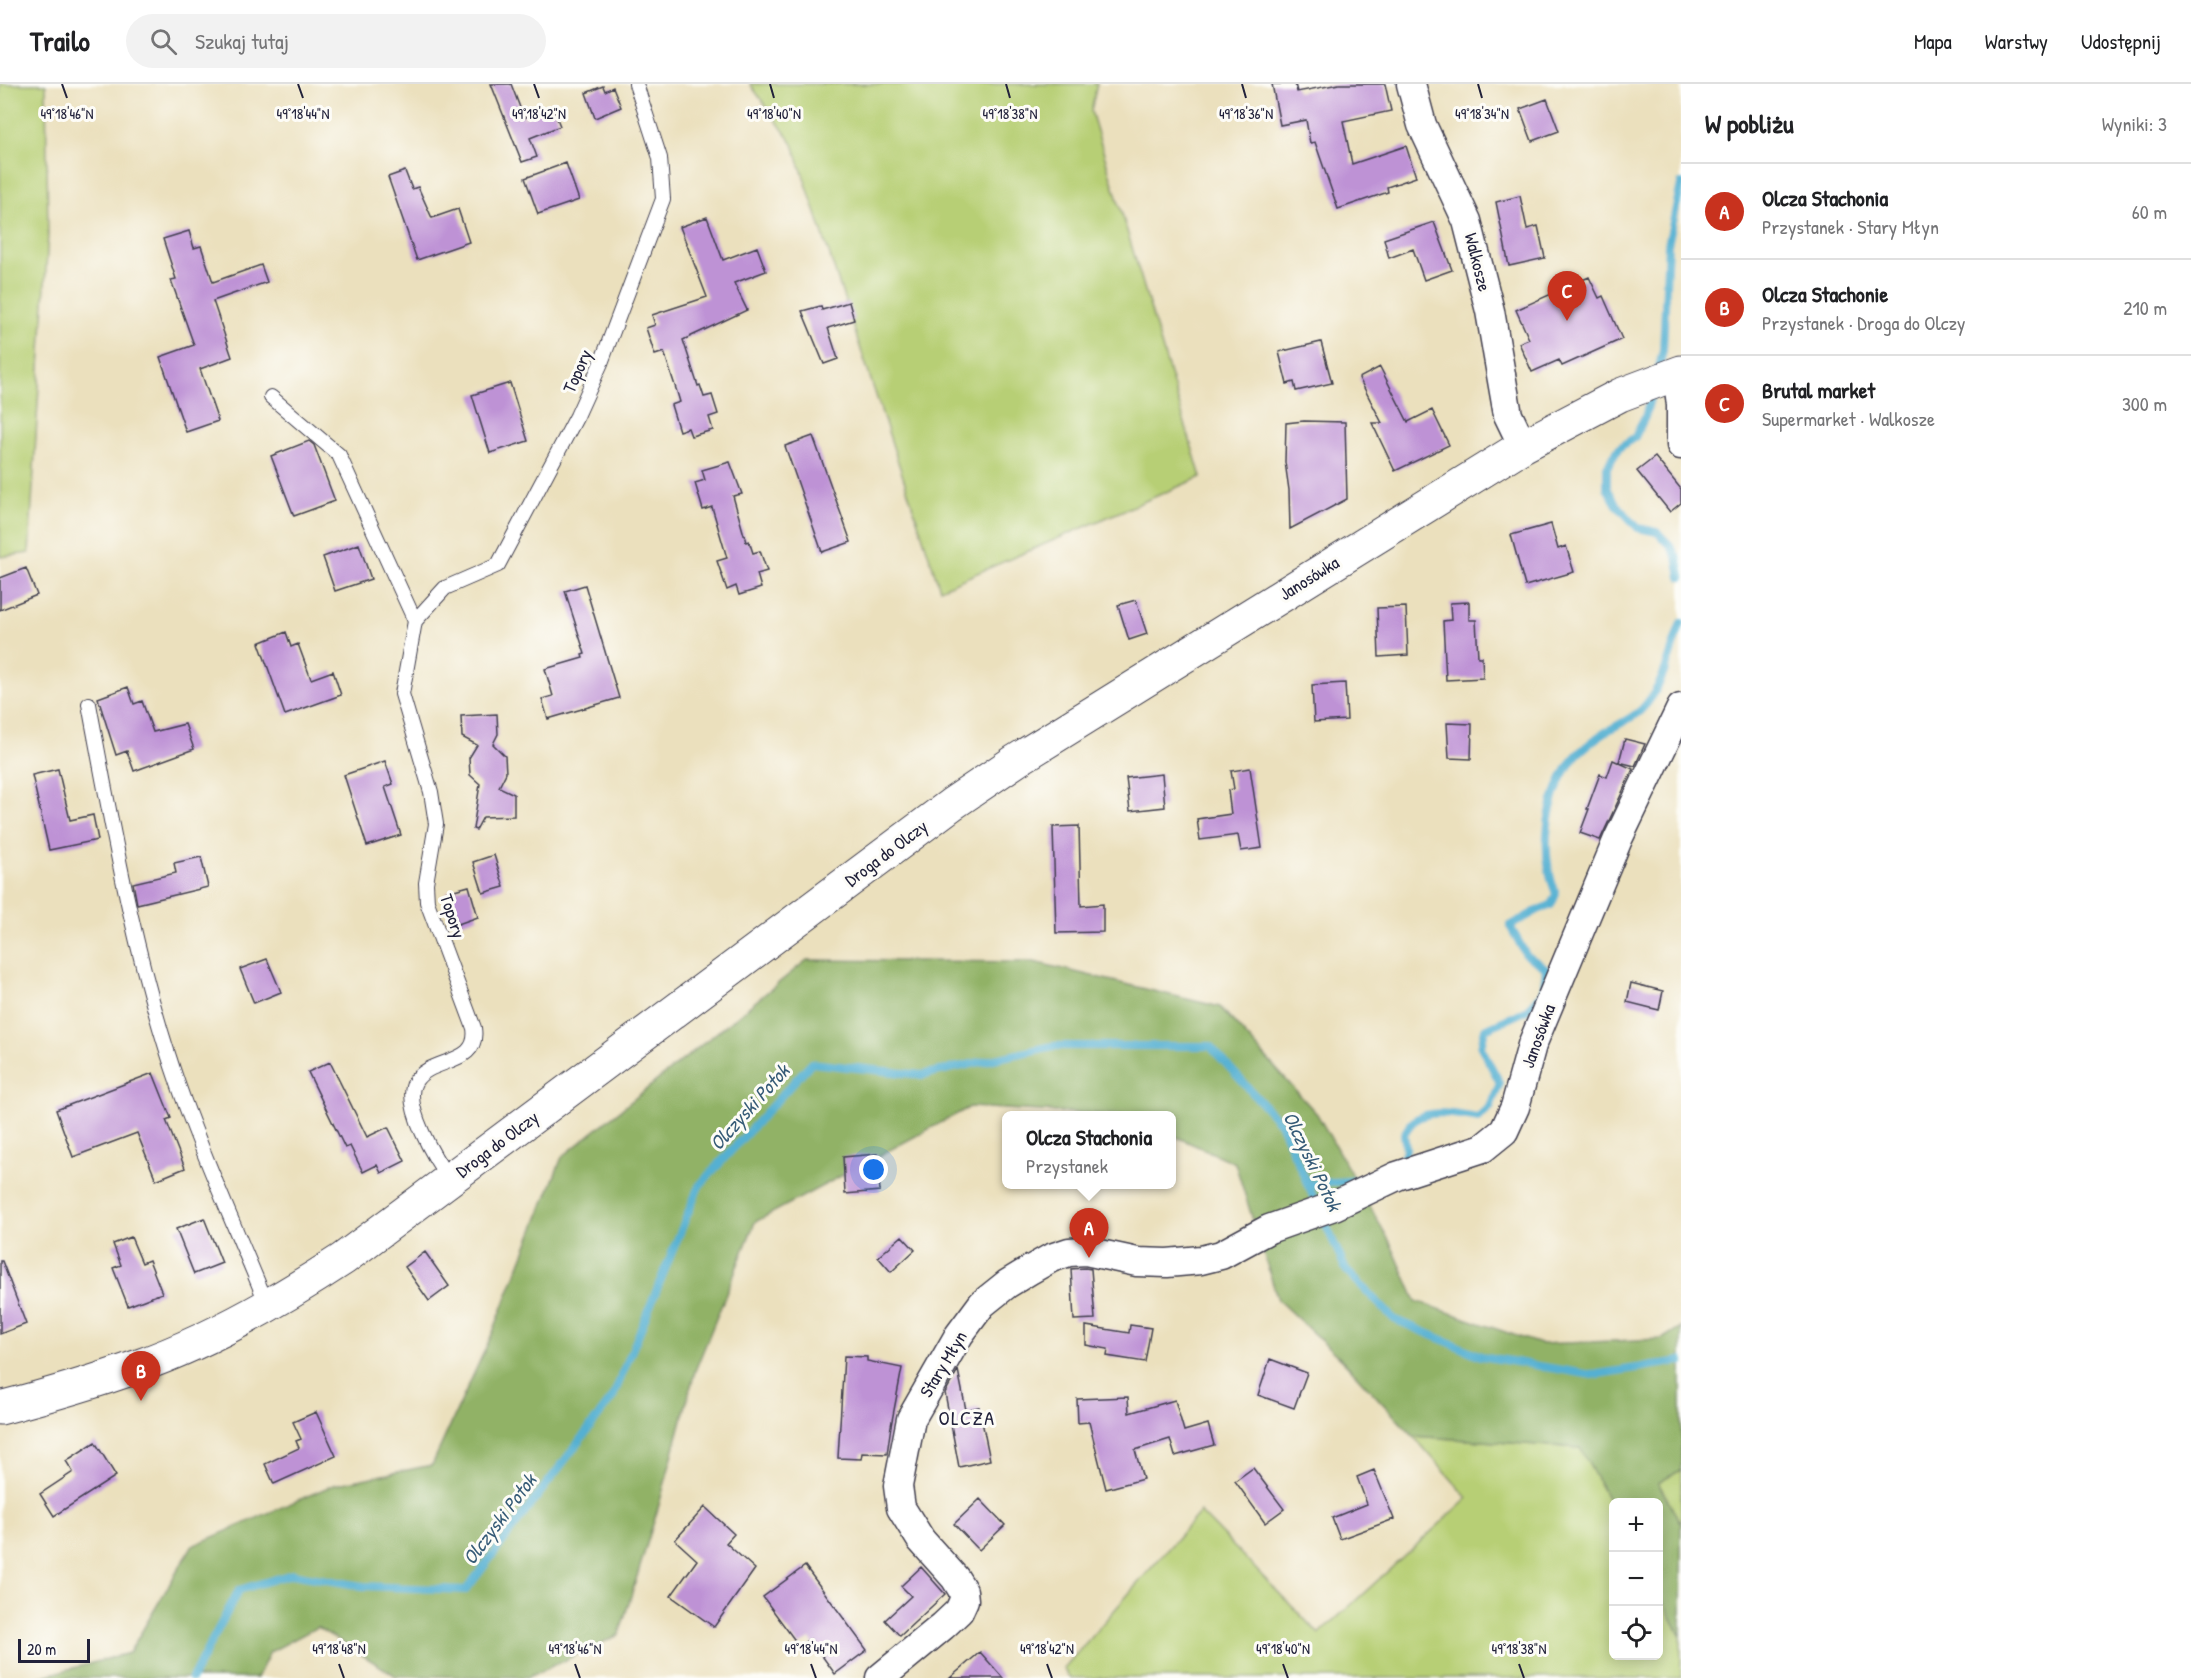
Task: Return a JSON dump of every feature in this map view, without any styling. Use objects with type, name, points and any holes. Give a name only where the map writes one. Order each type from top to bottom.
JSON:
[{"type":"street","name":"Walkosze","points":[[1411,84],[1422,125],[1467,221],[1490,311],[1508,415],[1523,446]]},
{"type":"street","name":"Janosówka","points":[[952,804],[1058,733],[1523,446],[1599,405],[1640,386],[1679,373],[1681,445]]},
{"type":"street","name":"Janosówka","points":[[1269,1229],[1323,1210],[1397,1176],[1483,1148],[1504,1131],[1515,1107],[1532,1045],[1618,839],[1681,708]]},
{"type":"street","name":"Droga do Olczy","points":[[0,1408],[136,1367],[211,1335],[271,1305],[343,1259],[952,804]]},
{"type":"street","name":"Stary Młyn","points":[[880,1678],[943,1626],[959,1611],[964,1600],[963,1591],[955,1578],[921,1540],[901,1508],[898,1486],[911,1419],[959,1335],[982,1304],[1007,1284],[1030,1270],[1051,1258],[1069,1252],[1086,1251],[1137,1262],[1167,1263],[1201,1260],[1221,1255],[1269,1229]]},
{"type":"lane","name":"Topory","points":[[450,1180],[441,1168],[421,1127],[412,1106],[411,1091],[415,1081],[422,1074],[463,1055],[476,1040],[474,1028],[427,902],[426,882],[436,824],[431,792],[402,694],[415,621],[445,588],[498,564],[577,416],[601,363],[663,199],[660,158],[636,84]]},
{"type":"lane","points":[[271,397],[339,455],[415,621]]},
{"type":"lane","points":[[89,704],[126,899],[145,975],[178,1084],[256,1280],[271,1305]]},
{"type":"green space","points":[[0,84],[46,84],[48,235],[29,553],[0,557]]},
{"type":"green space","points":[[750,84],[1097,84],[1091,111],[1201,477],[940,589],[793,144]]},
{"type":"green space","points":[[807,960],[1034,962],[1220,1007],[1317,1114],[1390,1242],[1416,1301],[1540,1344],[1662,1339],[1681,1327],[1681,1470],[1658,1483],[1681,1524],[1681,1636],[1663,1602],[1663,1498],[1609,1498],[1609,1502],[1580,1448],[1413,1436],[1345,1363],[1278,1300],[1235,1163],[1176,1137],[1176,1111],[1041,1111],[970,1107],[755,1222],[695,1371],[659,1505],[619,1635],[529,1677],[396,1676],[317,1627],[270,1652],[257,1678],[36,1678],[129,1653],[192,1546],[333,1485],[432,1465],[493,1332],[562,1157]]},
{"type":"green space","points":[[1413,1436],[1581,1448],[1609,1501],[1609,1660],[1663,1660],[1663,1602],[1681,1636],[1681,1678],[1070,1678],[1063,1669],[1200,1512],[1319,1634],[1468,1498]]},
{"type":"green space","points":[[1681,1470],[1681,1524],[1658,1482]]},
{"type":"building","points":[[491,84],[511,84],[524,118],[552,106],[560,126],[530,138],[537,157],[522,162]]},
{"type":"building","points":[[1272,84],[1295,84],[1297,92],[1339,84],[1385,84],[1391,111],[1343,121],[1352,164],[1406,146],[1416,177],[1387,187],[1388,192],[1338,209],[1315,142],[1310,143],[1306,120],[1280,125]]},
{"type":"building","points":[[603,86],[605,91],[613,87],[621,107],[595,118],[586,93]]},
{"type":"building","points":[[1547,99],[1559,131],[1532,141],[1520,109]]},
{"type":"building","points":[[566,163],[579,200],[538,214],[525,178]]},
{"type":"building","points":[[405,171],[412,189],[418,187],[432,218],[458,209],[469,242],[417,260],[388,177]]},
{"type":"building","points":[[1520,196],[1527,229],[1538,226],[1545,258],[1509,266],[1496,202]]},
{"type":"building","points":[[707,217],[723,260],[757,247],[766,271],[734,283],[747,310],[683,340],[698,386],[700,385],[704,397],[712,395],[718,414],[709,417],[713,430],[691,436],[688,428],[679,431],[671,405],[680,402],[677,392],[664,352],[655,355],[646,328],[655,325],[652,315],[707,297],[680,227]]},
{"type":"building","points":[[1434,222],[1452,270],[1424,280],[1413,249],[1389,258],[1384,239]]},
{"type":"building","points":[[189,231],[194,248],[201,246],[213,282],[261,265],[267,282],[213,301],[232,357],[200,369],[218,421],[186,432],[160,357],[194,345],[171,280],[176,279],[163,239]]},
{"type":"building","points":[[1589,277],[1599,298],[1603,296],[1622,339],[1562,366],[1559,360],[1532,372],[1519,343],[1529,339],[1516,310]]},
{"type":"building","points":[[849,302],[854,320],[828,328],[838,359],[824,364],[802,311],[821,306],[822,310]]},
{"type":"building","points":[[1321,342],[1332,383],[1296,391],[1294,382],[1287,384],[1279,352]]},
{"type":"building","points":[[1380,367],[1408,422],[1432,410],[1449,445],[1395,471],[1372,423],[1382,423],[1359,378]]},
{"type":"building","points":[[510,383],[528,441],[490,453],[472,395]]},
{"type":"building","points":[[1345,422],[1347,499],[1290,529],[1289,490],[1285,462],[1286,423]]},
{"type":"building","points":[[813,436],[851,542],[822,552],[785,446]]},
{"type":"building","points":[[309,441],[314,445],[335,501],[294,516],[271,456]]},
{"type":"building","points":[[1655,457],[1681,489],[1681,503],[1670,512],[1637,471]]},
{"type":"building","points":[[730,462],[742,494],[733,496],[746,542],[749,541],[753,553],[760,551],[767,571],[757,574],[761,588],[739,595],[736,586],[727,590],[717,561],[727,558],[712,507],[703,510],[695,483],[705,480],[702,470]]},
{"type":"building","points":[[1551,524],[1558,549],[1566,546],[1574,572],[1525,586],[1511,535]]},
{"type":"building","points":[[359,544],[371,579],[335,591],[323,557]]},
{"type":"building","points":[[26,568],[37,595],[0,610],[0,578]]},
{"type":"building","points":[[585,585],[619,698],[548,719],[542,699],[553,696],[545,669],[583,658],[582,655],[585,654],[565,591]]},
{"type":"building","points":[[1136,600],[1147,634],[1129,640],[1118,605]]},
{"type":"building","points":[[1469,602],[1469,620],[1476,620],[1478,657],[1482,657],[1483,678],[1446,680],[1443,621],[1451,620],[1450,603]]},
{"type":"building","points":[[1406,607],[1408,655],[1379,657],[1377,608]]},
{"type":"building","points":[[286,632],[291,647],[298,644],[311,679],[333,671],[341,695],[285,715],[259,643]]},
{"type":"building","points":[[1345,683],[1347,720],[1314,722],[1312,685]]},
{"type":"building","points":[[128,687],[134,704],[142,701],[153,732],[185,724],[194,749],[134,771],[127,751],[116,755],[98,698]]},
{"type":"building","points":[[497,714],[498,734],[493,744],[505,756],[506,773],[499,787],[514,794],[514,816],[483,817],[476,830],[473,829],[480,784],[470,775],[469,758],[477,745],[462,737],[461,716]]},
{"type":"building","points":[[1447,723],[1472,724],[1471,759],[1449,758]]},
{"type":"building","points":[[1625,739],[1645,744],[1635,766],[1619,762]]},
{"type":"building","points":[[1613,760],[1633,769],[1600,840],[1580,833],[1600,774],[1607,777]]},
{"type":"building","points":[[385,761],[393,784],[385,787],[401,835],[367,846],[344,775]]},
{"type":"building","points":[[1250,768],[1262,848],[1241,851],[1238,835],[1200,840],[1197,819],[1231,814],[1228,790],[1234,789],[1231,771]]},
{"type":"building","points":[[58,769],[70,820],[93,815],[98,840],[49,850],[32,775]]},
{"type":"building","points":[[1162,774],[1165,807],[1130,811],[1126,778]]},
{"type":"building","points":[[1079,826],[1081,906],[1103,904],[1103,932],[1056,933],[1053,827]]},
{"type":"building","points":[[494,855],[504,887],[483,893],[473,862]]},
{"type":"building","points":[[201,857],[208,887],[137,904],[133,883],[176,873],[174,863]]},
{"type":"building","points":[[469,886],[478,917],[458,924],[447,892]]},
{"type":"building","points":[[267,959],[281,992],[254,1003],[240,969]]},
{"type":"building","points":[[1631,983],[1663,991],[1659,1010],[1627,1002]]},
{"type":"building","points":[[330,1062],[367,1137],[388,1127],[405,1161],[381,1173],[377,1165],[363,1172],[350,1146],[345,1148],[308,1072]]},
{"type":"building","points":[[153,1073],[171,1118],[166,1120],[185,1168],[156,1180],[137,1133],[73,1157],[56,1110]]},
{"type":"building","points":[[877,1154],[880,1191],[845,1194],[843,1157]]},
{"type":"building","points":[[204,1218],[222,1263],[194,1274],[176,1229]]},
{"type":"building","points":[[902,1236],[915,1250],[891,1272],[878,1257]]},
{"type":"building","points":[[131,1237],[142,1263],[149,1260],[162,1293],[128,1306],[113,1268],[121,1265],[113,1244]]},
{"type":"building","points":[[425,1252],[449,1286],[429,1301],[405,1267]]},
{"type":"building","points":[[0,1261],[2,1261],[26,1324],[0,1334]]},
{"type":"building","points":[[1071,1269],[1091,1269],[1095,1319],[1074,1320]]},
{"type":"building","points":[[1130,1325],[1151,1328],[1145,1362],[1107,1356],[1108,1349],[1086,1345],[1086,1326],[1129,1333]]},
{"type":"building","points":[[844,1356],[867,1357],[867,1361],[902,1368],[887,1454],[862,1453],[861,1459],[838,1458]]},
{"type":"building","points":[[1270,1359],[1307,1373],[1294,1408],[1258,1395]]},
{"type":"building","points":[[958,1370],[966,1410],[979,1407],[990,1460],[959,1467],[945,1393]]},
{"type":"building","points":[[1128,1397],[1129,1413],[1175,1400],[1184,1431],[1208,1424],[1214,1445],[1175,1456],[1170,1439],[1135,1450],[1143,1479],[1106,1489],[1089,1422],[1078,1423],[1077,1399]]},
{"type":"building","points":[[316,1412],[336,1456],[274,1484],[265,1464],[299,1448],[296,1441],[301,1439],[293,1422]]},
{"type":"building","points":[[95,1442],[116,1476],[54,1516],[40,1494],[73,1472],[66,1461]]},
{"type":"building","points":[[1253,1468],[1284,1509],[1265,1523],[1235,1481]]},
{"type":"building","points":[[1374,1470],[1394,1519],[1340,1539],[1332,1518],[1367,1504],[1357,1477]]},
{"type":"building","points":[[980,1499],[1005,1525],[979,1550],[954,1524]]},
{"type":"building","points":[[705,1507],[734,1534],[726,1543],[755,1569],[714,1627],[671,1596],[697,1560],[675,1540]]},
{"type":"building","points":[[805,1566],[867,1650],[835,1674],[810,1639],[799,1646],[763,1597]]},
{"type":"building","points":[[921,1567],[945,1594],[900,1636],[885,1620],[911,1596],[901,1586]]},
{"type":"building","points":[[980,1652],[1003,1678],[950,1678]]},
{"type":"waterway","points":[[1658,372],[1663,350],[1668,245],[1681,184]]},
{"type":"waterway","points":[[1652,392],[1645,417],[1635,437],[1619,448],[1607,467],[1607,488],[1617,505],[1638,528],[1657,532],[1670,545],[1677,557],[1681,577]]},
{"type":"waterway","points":[[1398,1165],[1402,1162],[1406,1149],[1404,1134],[1419,1117],[1444,1113],[1478,1118],[1490,1107],[1500,1083],[1481,1047],[1485,1029],[1525,1011],[1543,993],[1546,968],[1526,955],[1510,926],[1551,905],[1556,894],[1551,878],[1547,844],[1551,809],[1562,777],[1580,752],[1603,733],[1636,714],[1649,701],[1666,669],[1681,623]]},
{"type":"waterway","name":"Olczyski Potok","points":[[192,1678],[239,1590],[292,1574],[362,1586],[466,1590],[613,1397],[699,1186],[811,1063],[922,1075],[1053,1046],[1210,1046],[1280,1123],[1317,1205]]},
{"type":"waterway","points":[[1307,1184],[1362,1180]]},
{"type":"waterway","name":"Olczyski Potok","points":[[1322,1216],[1346,1270],[1394,1319],[1481,1356],[1592,1375],[1681,1361]]},
{"type":"place","name":"Brutal market","points":[[1567,321]]},
{"type":"place","name":"Olcza Stachonia","points":[[1089,1258]]},
{"type":"place","name":"Olcza Stachonie","points":[[141,1401]]},
{"type":"district","name":"OLCZA","points":[[967,1417]]}]
